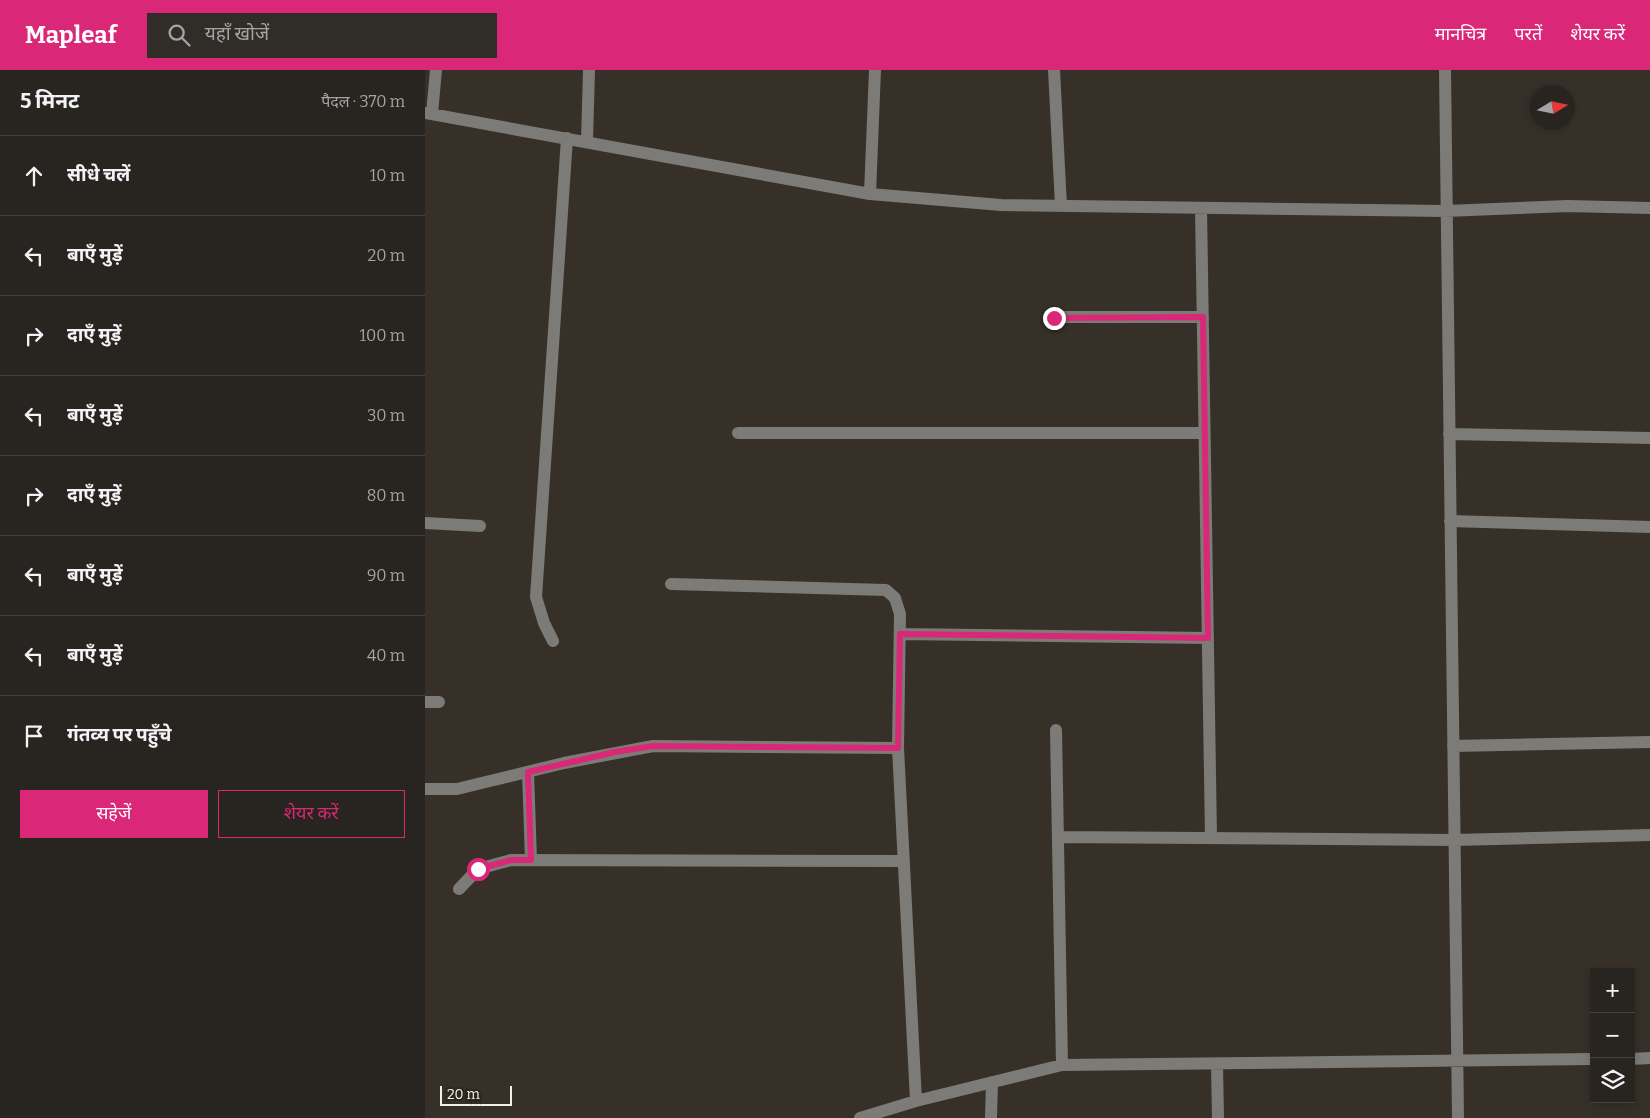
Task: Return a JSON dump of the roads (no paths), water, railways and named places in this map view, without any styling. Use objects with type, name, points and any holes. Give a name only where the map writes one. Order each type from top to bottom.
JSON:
[{"type":"street","points":[[436,70],[429,114],[587,141],[870,194],[1001,205],[1446,211],[1568,206],[1650,208]]},
{"type":"street","points":[[587,141],[589,70]]},
{"type":"street","points":[[870,194],[875,70]]},
{"type":"street","points":[[1054,70],[1061,206]]},
{"type":"street","points":[[1445,70],[1458,1118]]},
{"type":"street","points":[[553,641],[544,623],[536,597],[567,138]]},
{"type":"street","points":[[1201,208],[1211,837]]},
{"type":"street","points":[[1054,318],[1203,317]]},
{"type":"street","points":[[738,433],[1205,433]]},
{"type":"street","points":[[1449,434],[1650,438]]},
{"type":"street","points":[[1450,521],[1650,527]]},
{"type":"street","points":[[425,523],[479,526]]},
{"type":"street","points":[[671,584],[886,590],[895,598],[900,614],[898,748],[916,1100]]},
{"type":"street","points":[[900,634],[1208,638]]},
{"type":"street","points":[[425,702],[439,702]]},
{"type":"street","points":[[1056,730],[1062,1065]]},
{"type":"street","points":[[1453,746],[1650,742]]},
{"type":"street","points":[[425,789],[457,789],[615,752],[653,746],[898,748]]},
{"type":"street","points":[[528,772],[531,860]]},
{"type":"street","points":[[1058,837],[1454,840],[1650,836]]},
{"type":"street","points":[[459,889],[478,869],[511,860],[903,861]]},
{"type":"street","points":[[1635,1059],[1650,1058]]},
{"type":"street","points":[[860,1118],[916,1100],[1062,1065],[1590,1059]]},
{"type":"street","points":[[1217,1064],[1218,1118]]},
{"type":"street","points":[[991,1118],[992,1082]]}]
